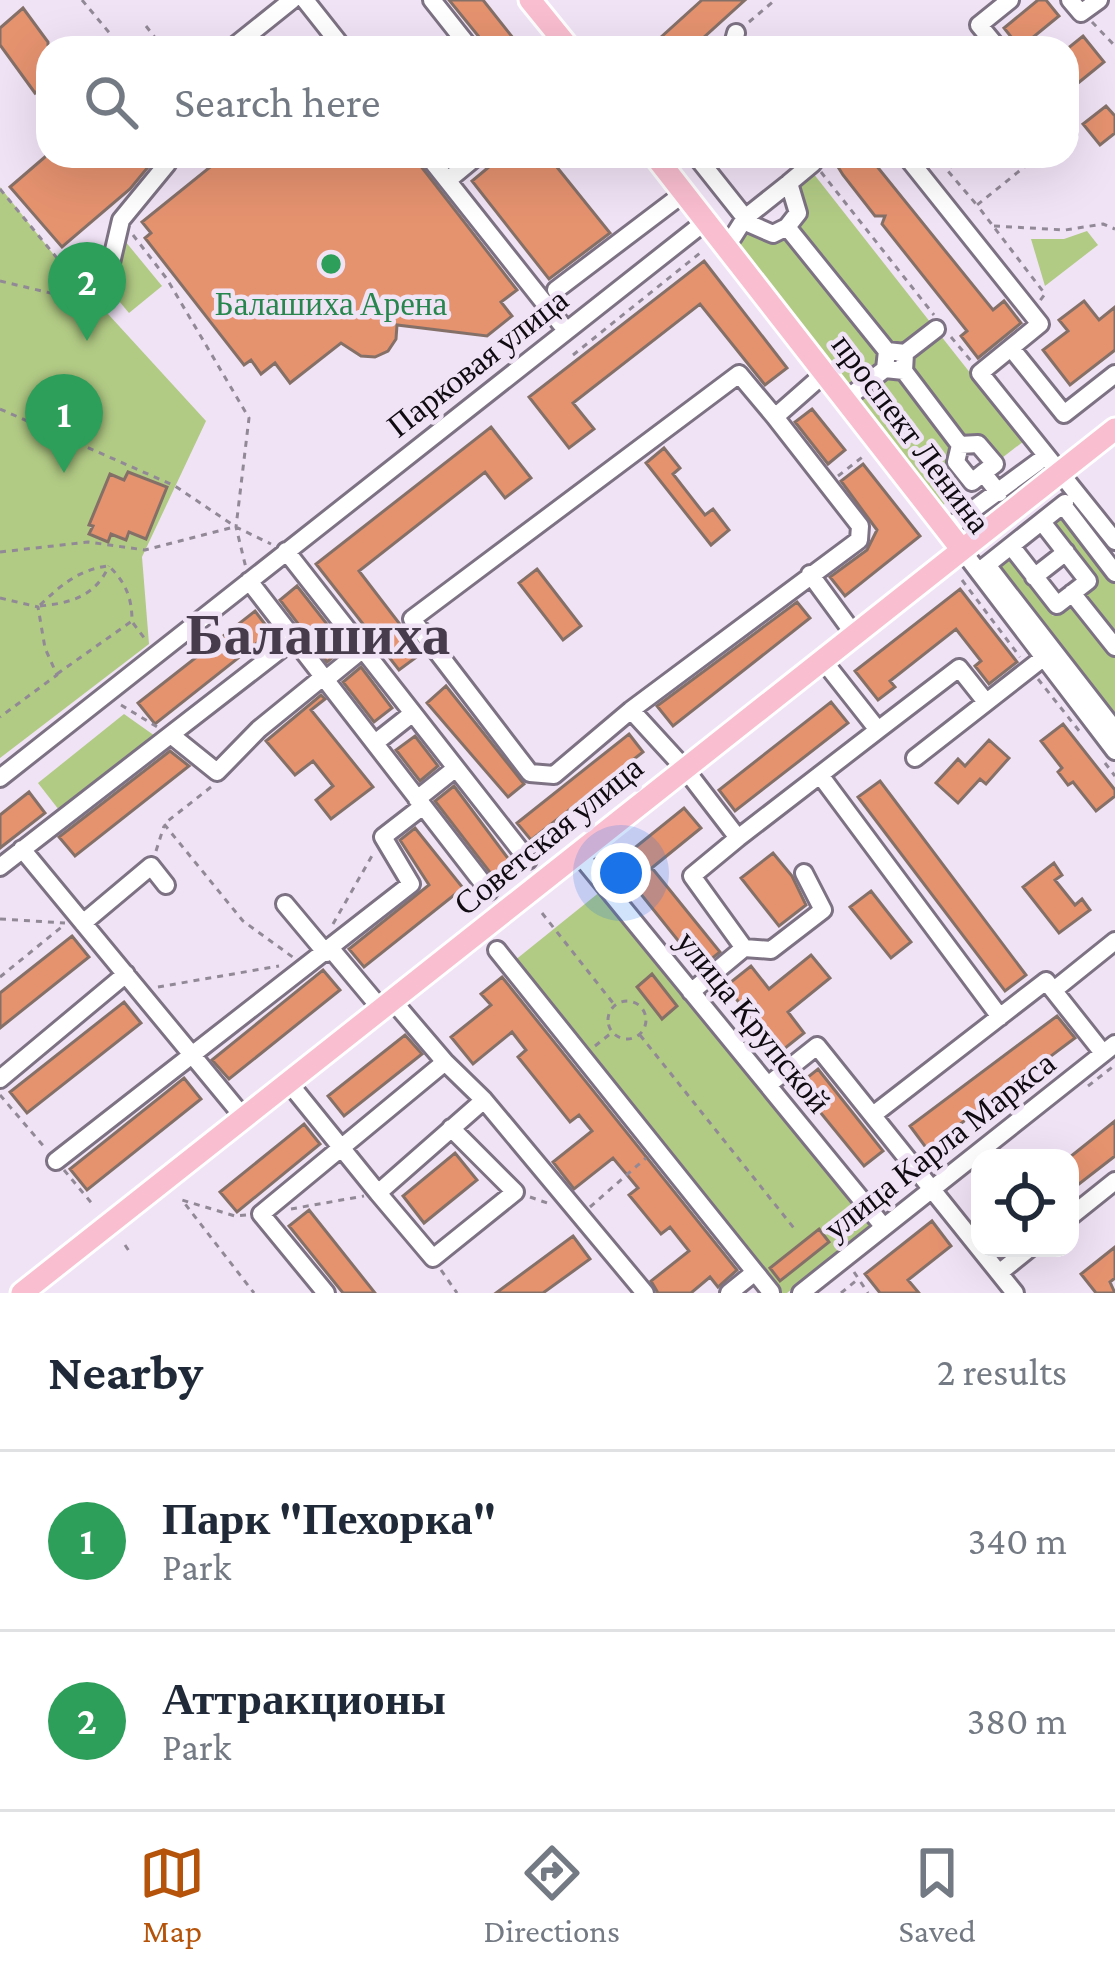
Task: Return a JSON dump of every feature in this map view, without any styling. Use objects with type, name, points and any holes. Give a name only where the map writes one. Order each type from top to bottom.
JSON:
[{"type":"main road","points":[[530,0],[558,36]]},
{"type":"main road","name":"проспект Ленина","points":[[664,168],[962,550]]},
{"type":"main road","name":"Советская улица","points":[[22,1293],[1115,429]]},
{"type":"street","points":[[247,36],[292,0]]},
{"type":"street","points":[[305,0],[334,36]]},
{"type":"street","points":[[432,0],[460,36]]},
{"type":"street","points":[[989,36],[980,25],[1010,0]]},
{"type":"street","points":[[1076,6],[1099,0]]},
{"type":"street","points":[[104,293],[121,220],[164,168]]},
{"type":"street","points":[[438,168],[565,329]]},
{"type":"street","points":[[448,180],[462,168]]},
{"type":"street","points":[[705,168],[750,224],[772,234],[787,227],[798,213],[789,183]]},
{"type":"street","points":[[733,237],[745,218],[803,168]]},
{"type":"street","points":[[916,168],[1040,325],[980,373],[1115,542]]},
{"type":"street","points":[[556,290],[684,193]]},
{"type":"street","name":"Парковая улица","points":[[0,778],[706,220]]},
{"type":"street","points":[[787,227],[959,445],[978,444],[995,464],[983,473],[999,493]]},
{"type":"street","points":[[854,393],[936,329]]},
{"type":"street","points":[[1011,348],[1064,414],[1115,374]]},
{"type":"street","points":[[775,417],[825,373]]},
{"type":"street","points":[[740,374],[828,484],[860,526],[859,540],[631,710],[554,775],[530,773],[412,620],[740,374]]},
{"type":"street","points":[[955,523],[1038,461]]},
{"type":"street","points":[[1115,573],[1061,504],[987,562],[1115,730]]},
{"type":"street","points":[[1011,546],[1057,605],[1088,580],[1042,522]]},
{"type":"street","name":"проспект Ленина","points":[[962,550],[1115,751]]},
{"type":"street","points":[[286,551],[528,860]]},
{"type":"street","points":[[1034,577],[1066,552]]},
{"type":"street","points":[[810,574],[854,634]]},
{"type":"street","points":[[249,581],[289,643],[324,679],[489,891]]},
{"type":"street","points":[[1072,593],[1115,647]]},
{"type":"street","points":[[0,867],[289,643]]},
{"type":"street","points":[[171,734],[217,772],[259,729],[363,649]]},
{"type":"street","points":[[915,758],[1042,658]]},
{"type":"street","points":[[823,659],[878,730]]},
{"type":"street","points":[[744,948],[692,875],[959,668],[986,702]]},
{"type":"street","points":[[631,710],[738,838]]},
{"type":"street","points":[[375,743],[413,713]]},
{"type":"street","points":[[56,1161],[411,884],[383,837],[456,768]]},
{"type":"street","points":[[820,775],[1000,1017]]},
{"type":"street","points":[[22,849],[245,1119]]},
{"type":"street","name":"улица Крупской","points":[[578,853],[883,1226]]},
{"type":"street","points":[[76,920],[151,866],[166,885]]},
{"type":"street","points":[[692,992],[744,948],[771,950],[823,910],[804,873]]},
{"type":"street","points":[[285,904],[326,950],[484,1100],[645,1293]]},
{"type":"street","points":[[1054,990],[1115,941]]},
{"type":"street","points":[[497,950],[772,1293]]},
{"type":"street","points":[[0,1079],[125,974]]},
{"type":"street","points":[[873,1115],[1046,981],[1109,1049]]},
{"type":"street","points":[[768,1085],[817,1046],[1015,1293]]},
{"type":"street","name":"улица Карла Маркса","points":[[801,1293],[1109,1049]]},
{"type":"street","points":[[326,1293],[261,1214],[445,1062]]},
{"type":"street","points":[[289,1084],[433,1258],[515,1192],[451,1128]]},
{"type":"street","points":[[378,1193],[484,1100]]},
{"type":"street","points":[[1079,1209],[1115,1181]]},
{"type":"street","points":[[999,1273],[1019,1257]]},
{"type":"street","points":[[729,1293],[755,1272]]},
{"type":"street","points":[[824,1275],[840,1293]]},
{"type":"path","points":[[82,0],[112,36]]},
{"type":"path","points":[[738,36],[775,0]]},
{"type":"path","points":[[1076,6],[1115,46]]},
{"type":"path","points":[[146,26],[154,36]]},
{"type":"path","points":[[818,168],[980,373]]},
{"type":"path","points":[[949,168],[1045,294],[1032,314]]},
{"type":"path","points":[[977,206],[1023,168]]},
{"type":"path","points":[[0,189],[95,304],[0,281]]},
{"type":"path","points":[[121,220],[166,279],[249,418],[236,527],[249,581]]},
{"type":"path","points":[[992,225],[1065,230],[1103,224],[1115,229]]},
{"type":"path","points":[[573,355],[700,253]]},
{"type":"path","points":[[0,408],[22,422],[175,486],[236,527],[286,551]]},
{"type":"path","points":[[828,484],[865,455]]},
{"type":"path","points":[[0,553],[88,542],[145,550],[236,527]]},
{"type":"path","points":[[38,607],[59,586],[87,569],[109,566]]},
{"type":"path","points":[[0,598],[38,607],[64,604],[100,585],[109,566]]},
{"type":"path","points":[[109,566],[122,579],[132,602],[132,621],[145,639]]},
{"type":"path","points":[[38,607],[45,648],[57,675]]},
{"type":"path","points":[[0,717],[132,621]]},
{"type":"path","points":[[104,695],[171,734]]},
{"type":"path","points":[[151,866],[164,824],[220,780],[217,772]]},
{"type":"path","points":[[138,990],[301,963],[243,921],[164,824]]},
{"type":"path","points":[[326,950],[383,837]]},
{"type":"path","points":[[542,913],[614,1005]]},
{"type":"path","points":[[0,919],[76,920]]},
{"type":"path","points":[[0,977],[76,920]]},
{"type":"path","points":[[624,1000],[643,1007],[646,1027],[640,1035],[630,1040],[612,1033],[608,1013],[614,1005],[624,1000]]},
{"type":"path","points":[[583,1056],[612,1033]]},
{"type":"path","points":[[640,1035],[797,1232]]},
{"type":"path","points":[[515,1192],[580,1215],[657,1149]]},
{"type":"path","points":[[254,1293],[182,1200],[235,1216],[378,1193]]},
{"type":"path","points":[[125,1245],[129,1251]]},
{"type":"path","points":[[433,1258],[457,1293]]},
{"type":"path","points":[[852,1274],[868,1293]]},
{"type":"path","points":[[840,1293],[857,1280]]},
{"type":"green space","points":[[813,173],[934,327],[907,348],[888,345],[796,230],[805,208],[799,184]]},
{"type":"green space","points":[[0,187],[54,255],[206,421],[142,557],[149,644],[0,758]],"holes":[[[128,472],[166,487],[126,540],[90,534],[110,474],[124,480]]]},
{"type":"green space","points":[[743,228],[765,240],[789,236],[880,352],[878,365],[853,391],[733,237]]},
{"type":"green space","points":[[1087,231],[1098,245],[1045,286],[1031,239],[1064,239]]},
{"type":"green space","points":[[125,241],[162,286],[129,313],[114,295]]},
{"type":"green space","points":[[937,331],[1024,441],[998,461],[980,439],[959,434],[910,371],[910,352]]},
{"type":"green space","points":[[883,374],[901,378],[951,441],[951,463],[968,485],[942,506],[856,395]]},
{"type":"green space","points":[[1064,510],[1115,576],[1115,642],[1079,596],[1097,581],[1051,521]]},
{"type":"green space","points":[[1006,555],[1053,616],[1072,602],[1115,658],[1115,724],[993,566]]},
{"type":"green space","points":[[124,714],[155,736],[59,810],[38,783]]},
{"type":"green space","points":[[601,891],[871,1227],[787,1293],[781,1293],[514,961]]},
{"type":"building","points":[[449,0],[483,0],[512,36],[478,36]]},
{"type":"building","points":[[702,0],[745,0],[705,36],[662,36]]},
{"type":"building","points":[[1038,0],[1046,0],[1059,16],[1035,36],[1010,36],[1004,28]]},
{"type":"building","points":[[23,8],[44,36],[36,36],[35,93],[0,45],[0,28]]},
{"type":"building","points":[[1083,36],[1104,62],[1079,82],[1079,39]]},
{"type":"building","points":[[1106,106],[1115,116],[1115,133],[1100,145],[1083,124]]},
{"type":"building","points":[[36,165],[147,168],[130,189],[62,247],[10,187]]},
{"type":"building","name":"Балашиха Арена","points":[[209,168],[422,168],[517,290],[501,302],[512,316],[487,336],[397,325],[396,339],[388,351],[361,356],[341,343],[290,383],[275,363],[261,374],[251,360],[244,365],[145,238],[151,233],[142,222]]},
{"type":"building","points":[[488,168],[558,168],[610,233],[549,279],[472,181]]},
{"type":"building","points":[[839,168],[878,168],[993,310],[1004,301],[1021,323],[978,358],[961,336],[967,331],[882,224],[885,216],[875,216]]},
{"type":"building","points":[[704,261],[787,368],[765,385],[700,304],[573,403],[594,429],[569,448],[529,397]]},
{"type":"building","points":[[1084,301],[1099,320],[1115,307],[1115,350],[1070,385],[1043,350],[1068,331],[1059,320]]},
{"type":"building","points":[[812,409],[845,450],[828,464],[795,422]]},
{"type":"building","points":[[491,427],[531,478],[505,498],[485,472],[359,571],[422,653],[399,670],[316,564]]},
{"type":"building","points":[[664,448],[680,468],[673,474],[705,515],[713,509],[729,530],[711,545],[646,463]]},
{"type":"building","points":[[863,464],[920,536],[845,596],[830,577],[867,550],[877,530],[841,481]]},
{"type":"building","points":[[128,472],[167,487],[146,539],[129,532],[126,540],[111,534],[108,542],[89,534],[110,474],[124,480]]},
{"type":"building","points":[[537,569],[581,626],[563,640],[519,583]]},
{"type":"building","points":[[297,586],[345,647],[327,662],[280,600]]},
{"type":"building","points":[[960,589],[1017,662],[989,684],[975,666],[981,661],[956,629],[890,681],[895,687],[878,700],[855,671]]},
{"type":"building","points":[[797,602],[810,618],[673,726],[657,706]]},
{"type":"building","points":[[255,611],[271,632],[155,724],[138,703]]},
{"type":"building","points":[[361,667],[392,708],[374,722],[343,682]]},
{"type":"building","points":[[446,686],[524,784],[508,797],[427,703]]},
{"type":"building","points":[[321,695],[325,699],[311,710],[373,787],[331,819],[316,800],[333,786],[313,761],[295,775],[266,741]]},
{"type":"building","points":[[831,702],[848,723],[735,811],[719,790]]},
{"type":"building","points":[[1063,724],[1115,790],[1115,796],[1096,811],[1073,782],[1068,785],[1058,772],[1062,768],[1041,741]]},
{"type":"building","points":[[629,734],[643,752],[531,840],[517,823]]},
{"type":"building","points":[[415,736],[438,766],[420,781],[396,750]]},
{"type":"building","points":[[989,740],[1009,758],[986,784],[980,779],[958,803],[936,783],[958,759],[965,766]]},
{"type":"building","points":[[170,751],[189,766],[75,856],[59,837]]},
{"type":"building","points":[[880,781],[1026,975],[1005,991],[858,797]]},
{"type":"building","points":[[454,786],[510,861],[492,875],[435,801]]},
{"type":"building","points":[[29,792],[45,813],[0,848],[0,815]]},
{"type":"building","points":[[684,808],[701,828],[648,871],[632,850]]},
{"type":"building","points":[[415,828],[463,888],[364,967],[349,949],[429,885],[400,840]]},
{"type":"building","points":[[773,853],[792,876],[806,905],[779,926],[741,878]]},
{"type":"building","points":[[1054,863],[1062,875],[1055,880],[1075,905],[1082,899],[1090,910],[1059,933],[1023,887]]},
{"type":"building","points":[[652,868],[720,952],[700,968],[632,883]]},
{"type":"building","points":[[871,891],[911,942],[891,958],[850,907]]},
{"type":"building","points":[[72,936],[89,957],[0,1028],[0,993]]},
{"type":"building","points":[[811,955],[830,978],[788,1012],[804,1033],[779,1053],[726,986],[751,966],[769,989]]},
{"type":"building","points":[[323,970],[340,990],[229,1079],[212,1060]]},
{"type":"building","points":[[652,974],[677,1006],[662,1019],[637,987]]},
{"type":"building","points":[[502,977],[737,1270],[718,1287],[710,1277],[691,1293],[658,1293],[651,1281],[689,1251],[670,1227],[661,1234],[629,1195],[638,1188],[613,1158],[574,1189],[553,1162],[592,1131],[579,1115],[570,1122],[518,1057],[526,1050],[512,1032],[473,1064],[451,1037],[491,1005],[481,994]]},
{"type":"building","points":[[124,1002],[141,1023],[27,1113],[10,1092]]},
{"type":"building","points":[[1057,1016],[1075,1038],[927,1149],[910,1126]]},
{"type":"building","points":[[405,1035],[422,1054],[344,1116],[328,1096]]},
{"type":"building","points":[[818,1069],[883,1151],[864,1166],[798,1085]]},
{"type":"building","points":[[184,1078],[201,1099],[87,1190],[70,1169]]},
{"type":"building","points":[[1115,1121],[1115,1156],[1079,1184],[1079,1150]]},
{"type":"building","points":[[304,1124],[320,1144],[237,1212],[220,1192]]},
{"type":"building","points":[[455,1153],[477,1180],[424,1223],[403,1196]]},
{"type":"building","points":[[309,1210],[375,1293],[343,1293],[289,1226]]},
{"type":"building","points":[[932,1221],[951,1246],[908,1280],[919,1293],[880,1293],[865,1274]]},
{"type":"building","points":[[819,1229],[829,1242],[780,1281],[770,1268]]},
{"type":"building","points":[[573,1236],[590,1259],[543,1293],[496,1293]]},
{"type":"building","points":[[1115,1247],[1115,1278],[1110,1282],[1115,1293],[1096,1293],[1081,1274]]},
{"type":"place","name":"Балашиха Арена","points":[[331,264]]},
{"type":"place","name":"Аттракционы","points":[[87,341]]},
{"type":"place","name":"Парк \"Пехорка\"","points":[[64,473]]},
{"type":"district","name":"Балашиха","points":[[318,634]]}]
